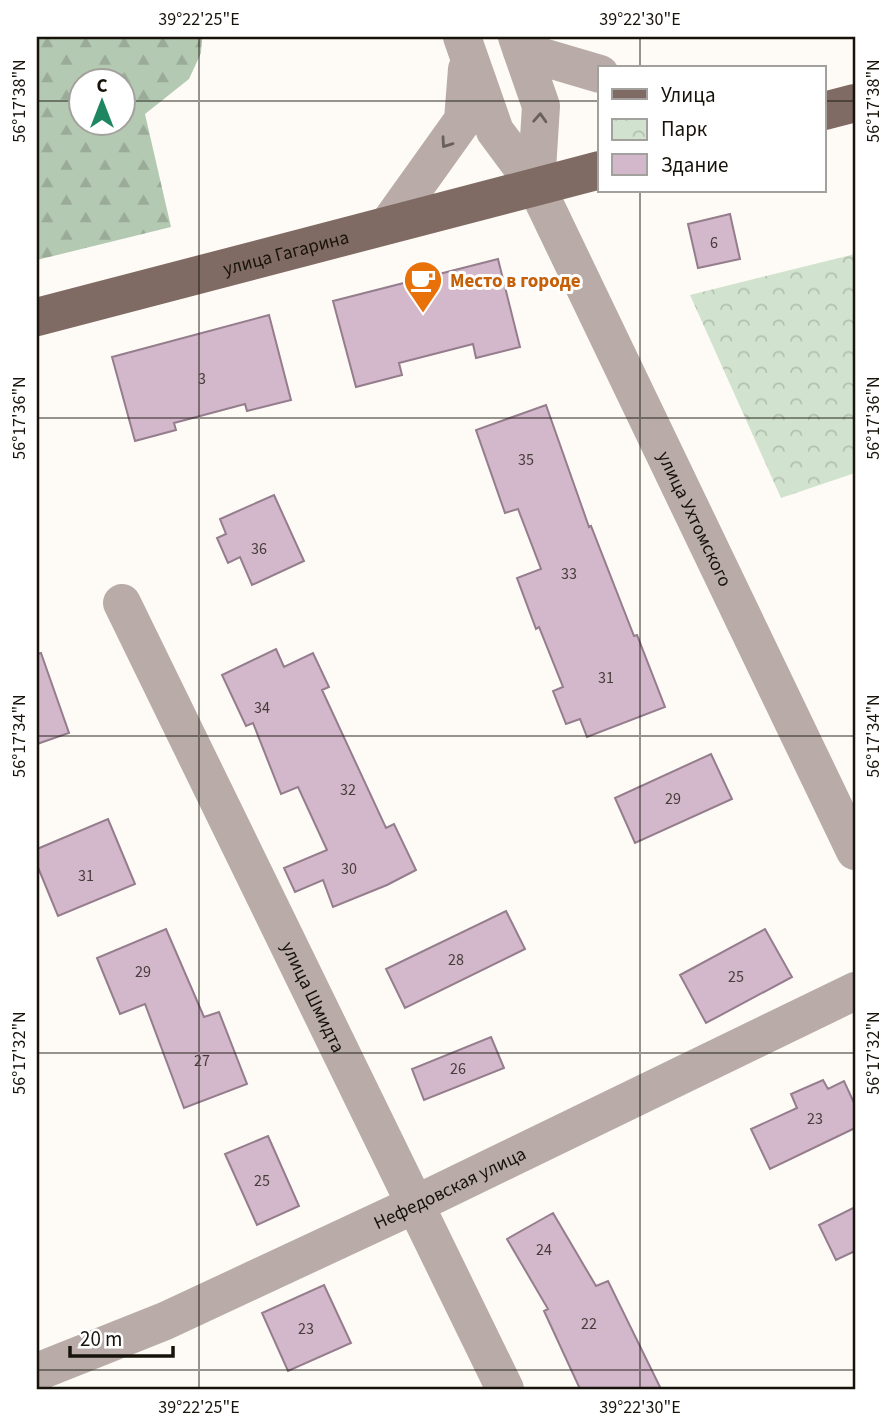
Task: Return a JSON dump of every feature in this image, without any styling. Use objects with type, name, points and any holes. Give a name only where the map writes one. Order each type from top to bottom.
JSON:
[{"type":"main road","name":"улица Гагарина","points":[[37,317],[598,170]]},
{"type":"street","points":[[519,44],[598,73]]},
{"type":"street","points":[[519,44],[541,106],[536,186]]},
{"type":"street","points":[[388,225],[463,120],[465,46]]},
{"type":"street","name":"улица Ухтомского","points":[[465,46],[495,131],[536,186],[855,851]]},
{"type":"street","name":"улица Шмидта","points":[[122,603],[505,1389]]},
{"type":"street","name":"Нефедовская улица","points":[[37,1372],[165,1321],[855,991]]},
{"type":"green space","points":[[37,37],[202,37],[201,53],[189,79],[145,114],[171,227],[37,260]]},
{"type":"green space","points":[[855,254],[855,473],[781,498],[690,295]]},
{"type":"building","points":[[730,214],[740,259],[698,268],[688,224]]},
{"type":"building","points":[[498,259],[520,347],[476,358],[473,344],[399,363],[402,375],[356,387],[333,301]]},
{"type":"building","points":[[269,315],[291,400],[247,411],[245,404],[174,423],[176,430],[135,441],[112,357]]},
{"type":"building","points":[[546,405],[589,527],[591,526],[665,707],[587,737],[580,719],[566,724],[553,691],[563,687],[539,627],[536,629],[517,578],[541,569],[518,509],[505,513],[476,430]]},
{"type":"building","points":[[274,495],[304,561],[252,585],[240,557],[228,563],[217,538],[226,534],[220,519]]},
{"type":"building","points":[[276,649],[284,667],[313,653],[329,687],[322,690],[386,828],[394,824],[416,870],[333,907],[323,880],[295,892],[284,868],[327,850],[298,787],[281,794],[253,723],[246,726],[222,675]]},
{"type":"building","points":[[41,653],[69,733],[37,744],[37,654]]},
{"type":"building","points":[[711,754],[732,799],[635,843],[615,798]]},
{"type":"building","points":[[108,819],[135,884],[58,916],[37,865],[37,849]]},
{"type":"building","points":[[506,911],[525,949],[405,1008],[386,969]]},
{"type":"building","points":[[166,929],[204,1017],[219,1012],[247,1084],[184,1108],[145,1004],[120,1014],[97,958]]},
{"type":"building","points":[[765,929],[792,977],[706,1023],[680,975]]},
{"type":"building","points":[[491,1037],[504,1068],[424,1100],[412,1069]]},
{"type":"building","points":[[823,1080],[828,1089],[844,1081],[855,1105],[855,1128],[770,1169],[751,1129],[797,1108],[791,1094]]},
{"type":"building","points":[[268,1136],[299,1206],[257,1225],[225,1154]]},
{"type":"building","points":[[855,1207],[855,1251],[836,1260],[819,1225]]},
{"type":"building","points":[[553,1213],[596,1286],[608,1281],[661,1389],[580,1389],[544,1311],[548,1309],[507,1239]]},
{"type":"building","points":[[324,1285],[351,1343],[288,1371],[262,1313]]},
{"type":"place","name":"Место в городе","points":[[423,314]]}]
